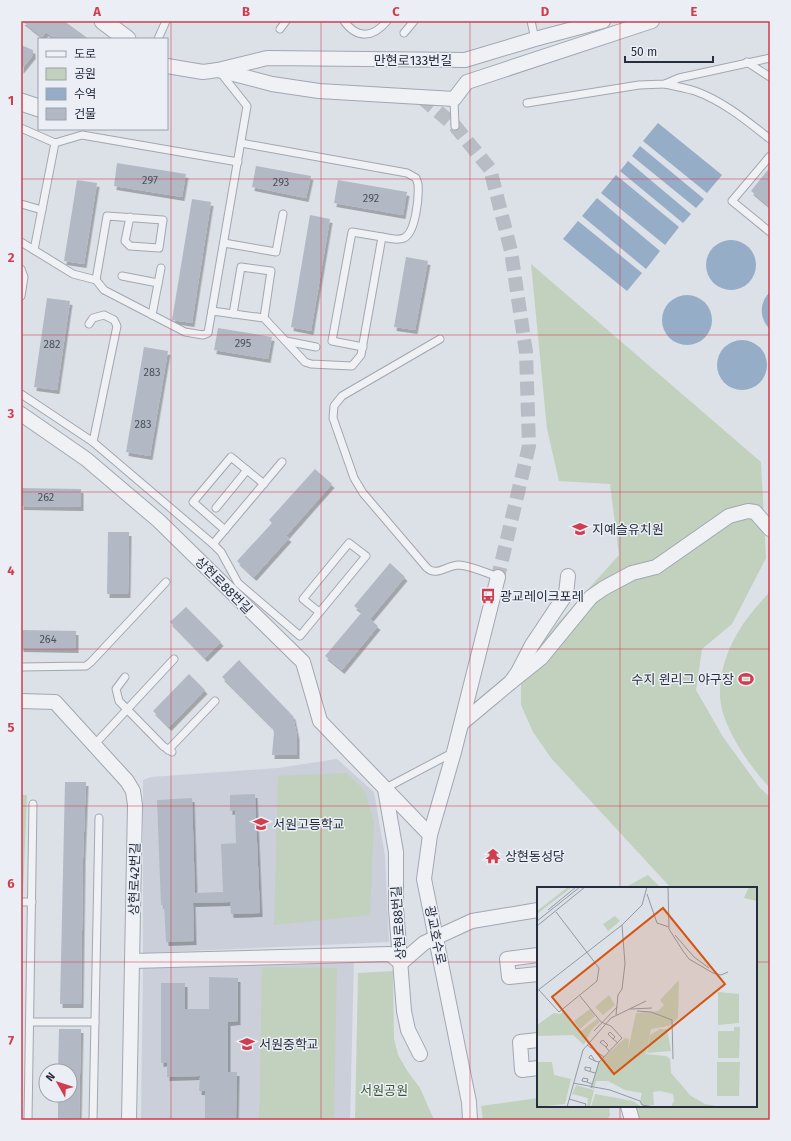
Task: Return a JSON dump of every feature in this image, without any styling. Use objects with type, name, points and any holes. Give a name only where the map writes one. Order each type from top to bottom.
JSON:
[{"type":"street","points":[[103,21],[126,38]]},
{"type":"street","name":"만현로133번길","points":[[218,70],[267,58],[465,60],[603,21]]},
{"type":"street","points":[[168,66],[203,72],[218,70],[272,84],[319,91],[454,99],[467,82],[652,21]]},
{"type":"street","points":[[21,102],[38,108]]},
{"type":"street","name":"상현로88번길","points":[[21,414],[86,459],[159,521],[303,662],[320,721],[430,835]]},
{"type":"street","points":[[462,723],[541,658],[591,597],[604,588],[632,574],[656,567],[729,516],[748,510],[755,512],[770,530]]},
{"type":"street","points":[[454,752],[498,576]]},
{"type":"street","points":[[510,682],[518,672],[532,645],[566,594],[568,576]]},
{"type":"street","name":"상현로42번길","points":[[21,701],[55,702],[127,781],[133,791],[135,805],[129,1120]]},
{"type":"street","name":"광교호수로","points":[[454,752],[430,835],[424,879],[437,936],[469,1102],[470,1120]]},
{"type":"street","name":"상현로88번길","points":[[384,789],[396,852],[396,909],[404,1011],[408,1030],[420,1054]]},
{"type":"street","points":[[132,961],[390,954],[401,963],[424,943],[472,921],[537,910]]},
{"type":"street","points":[[537,954],[507,958],[509,977],[537,974]]},
{"type":"street","points":[[537,1040],[520,1042],[522,1070],[537,1068]]},
{"type":"street","points":[[628,1107],[632,1120]]},
{"type":"lane","points":[[158,38],[166,21]]},
{"type":"lane","points":[[280,29],[286,21]]},
{"type":"lane","points":[[344,21],[354,32],[366,34],[377,31],[387,21]]},
{"type":"lane","points":[[404,33],[414,21]]},
{"type":"lane","points":[[531,21],[535,39]]},
{"type":"lane","points":[[665,84],[679,78],[770,58]]},
{"type":"lane","points":[[747,62],[770,77]]},
{"type":"lane","points":[[21,242],[73,274],[96,280],[104,290],[185,332],[203,335],[208,332],[247,106],[218,70]]},
{"type":"lane","points":[[527,103],[639,85],[665,84],[694,91],[710,98],[730,109],[770,139]]},
{"type":"lane","points":[[454,99],[455,126]]},
{"type":"lane","points":[[21,128],[55,142],[82,135],[238,162]]},
{"type":"lane","points":[[34,250],[55,142]]},
{"type":"lane","points":[[241,143],[407,173],[416,178],[418,184],[413,224],[405,237],[399,239],[352,232],[332,341],[363,347]]},
{"type":"lane","points":[[770,156],[732,202],[770,232]]},
{"type":"lane","points":[[21,204],[42,210]]},
{"type":"lane","points":[[224,242],[276,252],[283,214]]},
{"type":"lane","points":[[96,280],[107,216],[130,217],[163,220],[159,248],[130,246],[125,241],[130,217]]},
{"type":"lane","points":[[212,311],[264,318],[305,362],[311,364],[347,367],[352,366],[361,356],[382,237]]},
{"type":"lane","points":[[233,314],[241,267],[271,271],[264,318]]},
{"type":"lane","points":[[152,315],[161,268]]},
{"type":"lane","points":[[21,269],[24,277],[21,296]]},
{"type":"lane","points":[[122,276],[158,283]]},
{"type":"lane","points":[[89,324],[93,318],[104,315],[114,320],[117,326],[93,442]]},
{"type":"lane","points":[[440,339],[342,396],[334,406],[333,418],[350,469],[358,486],[430,572],[436,572],[450,566],[459,565],[498,576]]},
{"type":"lane","points":[[286,341],[316,347]]},
{"type":"lane","points":[[21,394],[93,442],[213,544],[221,552],[238,583],[300,636],[366,556],[349,543],[302,599],[319,612]]},
{"type":"lane","points":[[225,530],[193,502],[231,457],[264,484]]},
{"type":"lane","points":[[213,544],[282,462]]},
{"type":"lane","points":[[216,508],[247,470]]},
{"type":"lane","points":[[21,667],[86,666],[166,582]]},
{"type":"lane","points":[[94,745],[174,659]]},
{"type":"lane","points":[[124,677],[116,689],[116,696],[127,710],[170,751],[214,702]]},
{"type":"lane","points":[[384,789],[454,752]]},
{"type":"lane","points":[[28,1120],[33,804]]},
{"type":"lane","points":[[93,1120],[100,818]]},
{"type":"lane","points":[[21,902],[32,902]]},
{"type":"lane","points":[[30,1022],[95,1022]]},
{"type":"lane","points":[[21,1074],[29,1074]]},
{"type":"shaded area","name":"서원고등학교","points":[[337,759],[374,792],[385,856],[389,942],[143,953],[143,780],[151,777],[278,768]]},
{"type":"shaded area","name":"서원중학교","points":[[354,962],[350,1120],[141,1120],[143,968]]},
{"type":"green space","points":[[531,264],[761,462],[766,558],[732,624],[702,649],[696,690],[723,737],[760,788],[770,797],[770,1120],[632,1120],[628,1107],[757,1107],[757,887],[670,887],[551,758],[533,732],[521,705],[521,680],[534,654],[556,625],[619,555],[610,484],[559,481],[547,429]]},
{"type":"green space","name":"수지 윈리그 야구장","points":[[770,592],[770,788],[745,757],[730,731],[721,705],[720,693],[724,664],[735,638],[742,625]]},
{"type":"green space","points":[[347,773],[365,791],[374,823],[370,915],[274,925],[278,776]]},
{"type":"green space","points":[[21,795],[27,795],[23,895],[21,895]]},
{"type":"green space","points":[[648,875],[660,887],[626,887]]},
{"type":"green space","points":[[262,967],[337,968],[334,1120],[259,1120]]},
{"type":"green space","name":"서원공원","points":[[393,971],[394,1039],[398,1055],[420,1088],[434,1120],[355,1120],[358,973]]},
{"type":"green space","points":[[537,1098],[537,1107],[609,1107],[610,1115],[607,1120],[483,1120],[481,1106]]},
{"type":"water","points":[[658,123],[722,175],[707,193],[643,141]]},
{"type":"water","points":[[640,146],[704,199],[696,208],[632,156]]},
{"type":"water","points":[[628,161],[691,214],[683,223],[620,171]]},
{"type":"water","points":[[616,175],[679,227],[665,245],[601,193]]},
{"type":"water","points":[[597,198],[660,251],[646,269],[582,216]]},
{"type":"water","points":[[578,221],[642,273],[627,291],[563,239]]},
{"type":"water","points":[[731,240],[740,242],[751,251],[756,265],[754,274],[745,285],[731,290],[722,288],[711,279],[706,265],[708,256],[717,245]]},
{"type":"water","points":[[770,292],[770,329],[766,325],[762,316],[762,305],[766,296]]},
{"type":"water","points":[[687,295],[696,297],[707,306],[712,320],[710,329],[701,340],[687,345],[678,343],[667,334],[662,320],[664,311],[673,300]]},
{"type":"water","points":[[742,340],[751,342],[762,351],[767,365],[765,374],[756,385],[742,390],[733,388],[722,379],[717,365],[719,356],[728,345]]},
{"type":"building","points":[[22,21],[64,21],[88,38],[54,38],[46,32],[42,37]]},
{"type":"building","points":[[21,45],[33,50],[33,55],[21,70]]},
{"type":"building","points":[[117,163],[186,174],[182,197],[114,186]]},
{"type":"building","points":[[256,166],[311,176],[306,198],[252,187]]},
{"type":"building","points":[[770,167],[770,207],[751,191]]},
{"type":"building","points":[[77,180],[97,183],[84,264],[64,261]]},
{"type":"building","points":[[338,180],[407,192],[403,215],[334,203]]},
{"type":"building","points":[[192,199],[211,202],[192,323],[172,320]]},
{"type":"building","points":[[310,215],[330,219],[311,331],[291,327]]},
{"type":"building","points":[[406,257],[428,261],[415,330],[394,327]]},
{"type":"building","points":[[47,298],[70,301],[57,390],[34,387]]},
{"type":"building","points":[[218,328],[272,337],[268,359],[214,350]]},
{"type":"building","points":[[144,347],[168,351],[150,456],[126,452]]},
{"type":"building","points":[[315,469],[332,484],[286,536],[289,538],[254,577],[237,561],[272,523],[269,520]]},
{"type":"building","points":[[21,488],[81,489],[81,507],[21,506]]},
{"type":"building","points":[[108,532],[129,532],[128,594],[107,594]]},
{"type":"building","points":[[390,563],[405,577],[370,619],[378,626],[342,670],[325,656],[362,612],[354,606]]},
{"type":"building","points":[[186,607],[221,642],[205,658],[170,622]]},
{"type":"building","points":[[21,630],[76,631],[76,649],[21,648]]},
{"type":"building","points":[[239,660],[293,716],[297,736],[297,755],[272,755],[274,732],[272,727],[222,677]]},
{"type":"building","points":[[189,674],[205,690],[169,727],[153,711]]},
{"type":"building","points":[[65,782],[86,782],[83,858],[81,1004],[60,1004]]},
{"type":"building","points":[[255,794],[260,913],[231,914],[230,902],[193,903],[194,941],[166,942],[164,905],[161,905],[157,800],[192,798],[195,893],[223,892],[221,844],[236,843],[235,810],[230,811],[230,795]]},
{"type":"building","points":[[209,977],[238,978],[238,1021],[228,1022],[228,1072],[237,1072],[236,1120],[205,1120],[205,1091],[199,1091],[200,1076],[167,1077],[167,1062],[161,1063],[161,983],[185,983],[185,1009],[209,1009]]},
{"type":"building","points":[[59,1029],[81,1029],[79,1120],[58,1120],[58,1103],[78,1103],[78,1063],[58,1063]]},
{"type":"tunnel","points":[[422,98],[455,126],[490,169],[511,251],[526,352],[529,446],[498,577]]},
{"type":"place","name":"지예슬유치원","points":[[580,529]]},
{"type":"place","name":"광교레이크포레","points":[[488,596]]},
{"type":"place","name":"수지 윈리그 야구장","points":[[746,679]]},
{"type":"place","name":"서원고등학교","points":[[261,824]]},
{"type":"place","name":"상현동성당","points":[[493,856]]},
{"type":"place","name":"서원중학교","points":[[247,1044]]}]
